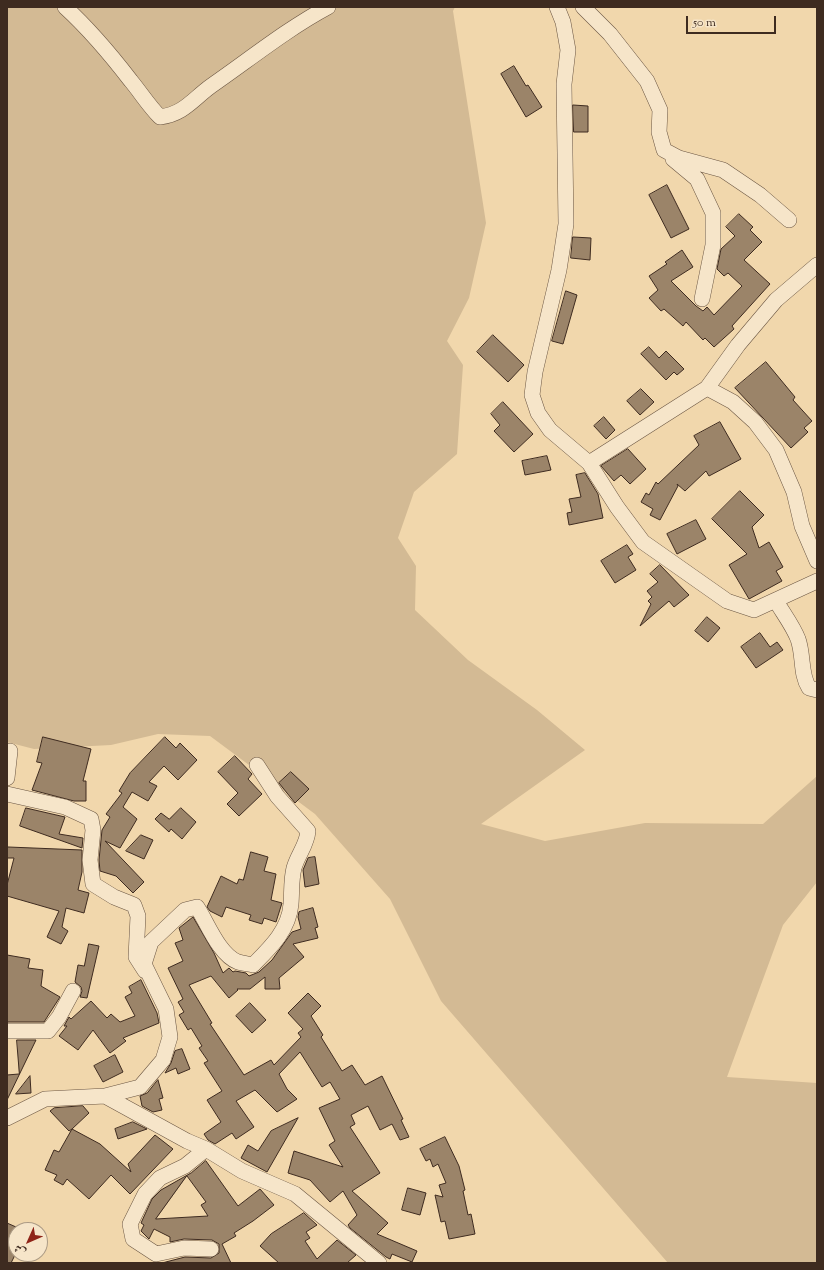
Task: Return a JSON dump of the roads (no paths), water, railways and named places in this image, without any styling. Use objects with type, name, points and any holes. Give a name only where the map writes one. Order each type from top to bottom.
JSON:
[{"type":"street","points":[[65,7],[83,24],[130,81],[150,108],[160,117],[173,115],[190,105],[207,89],[304,20],[328,7]]},
{"type":"street","points":[[556,7],[563,22],[568,50],[564,84],[566,224],[559,270],[534,372],[532,395],[538,413],[550,430],[589,464],[617,507],[643,542],[727,601],[754,610],[817,581]]},
{"type":"street","points":[[583,7],[610,34],[647,81],[660,110],[659,132],[664,150],[698,180],[713,213],[713,245],[702,299]]},
{"type":"street","points":[[664,150],[679,158],[723,170],[760,195],[789,220]]},
{"type":"street","points":[[589,464],[707,388],[738,345],[776,300],[817,265]]},
{"type":"street","points":[[707,388],[733,402],[755,422],[776,450],[794,492],[802,526],[817,561]]},
{"type":"street","points":[[776,601],[798,638],[803,661],[803,679],[809,688],[817,690]]},
{"type":"street","points":[[7,778],[10,751]]},
{"type":"street","points":[[148,976],[144,964],[152,942],[185,910],[197,907],[207,921],[215,942],[236,961],[253,965],[275,943],[285,925],[291,905],[291,882],[295,864],[307,841],[308,831],[278,796],[257,765]]},
{"type":"street","points":[[7,794],[65,807],[91,819],[93,830],[90,860],[93,884],[114,897],[134,905],[138,916],[136,957],[166,1009],[170,1038],[163,1060],[140,1087],[105,1096],[45,1099],[7,1118]]},
{"type":"street","points":[[7,1031],[48,1031],[59,1017],[73,991]]},
{"type":"street","points":[[105,1096],[186,1141],[206,1148],[242,1171],[295,1194],[379,1263]]},
{"type":"street","points":[[206,1148],[185,1166],[160,1178],[146,1194],[130,1224],[133,1239],[156,1254],[184,1248],[211,1249]]}]
